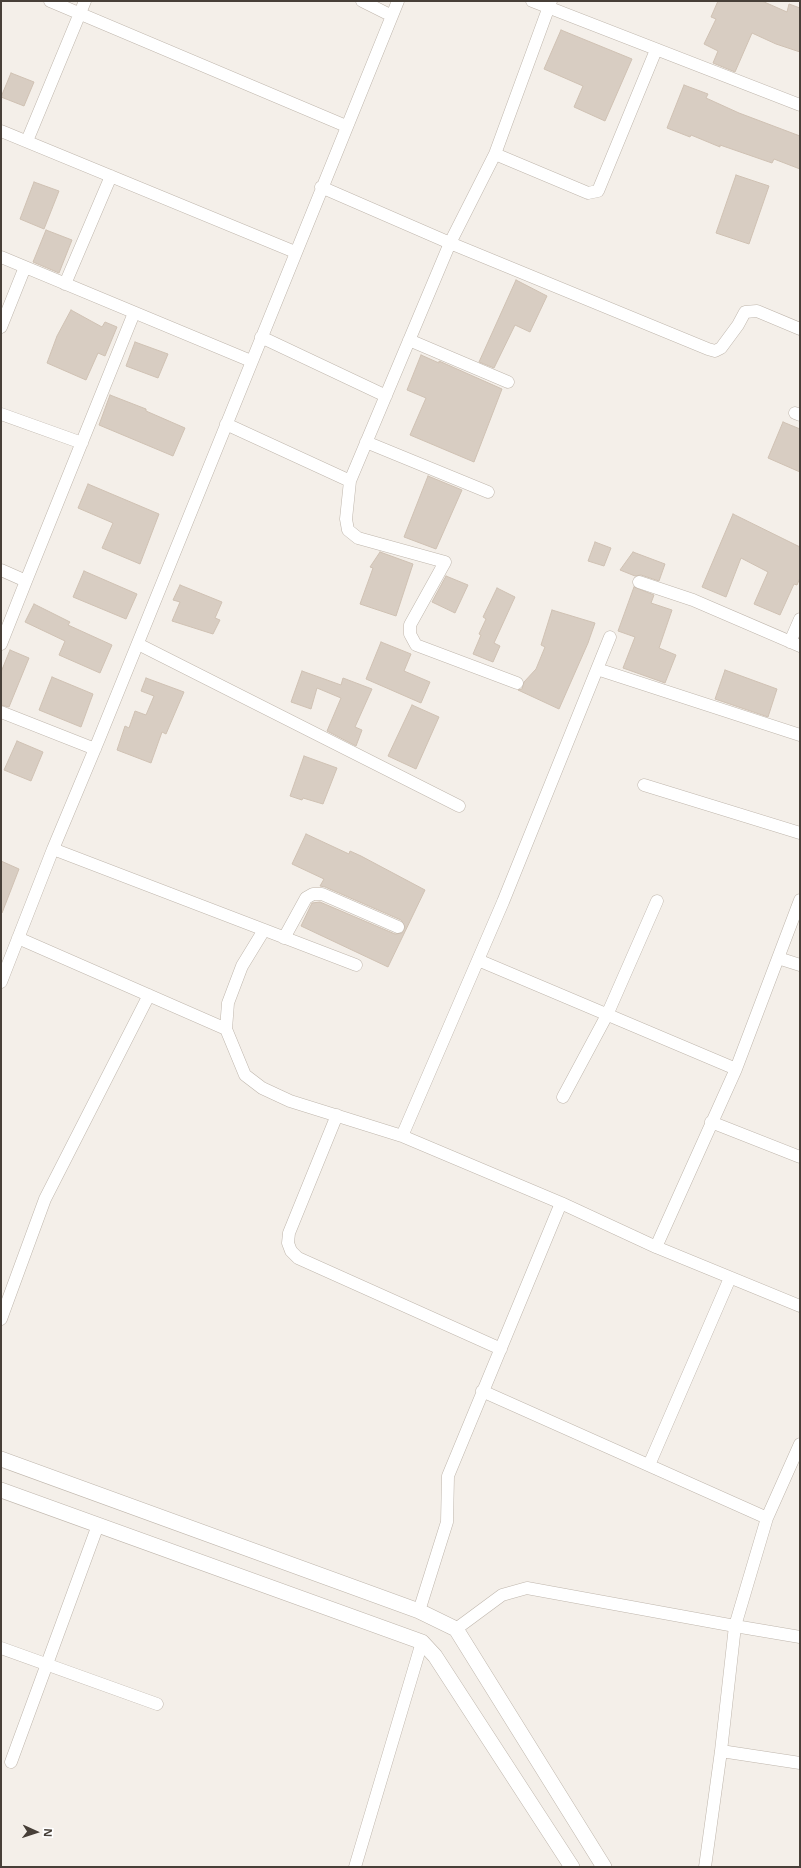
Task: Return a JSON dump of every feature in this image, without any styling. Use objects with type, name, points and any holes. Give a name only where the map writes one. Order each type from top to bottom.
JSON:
[{"type":"street","points":[[50,1],[346,126]]},
{"type":"street","points":[[27,141],[85,1]]},
{"type":"street","points":[[362,1],[392,16]]},
{"type":"street","points":[[1,982],[53,849],[138,644],[321,187],[398,1]]},
{"type":"street","points":[[532,1],[549,4],[656,50],[800,105]]},
{"type":"street","points":[[517,683],[416,645],[410,634],[410,625],[445,562],[358,538],[348,530],[346,519],[350,481],[450,243],[495,154],[549,4]]},
{"type":"street","points":[[495,154],[588,193],[598,191],[656,50]]},
{"type":"street","points":[[1,131],[295,252]]},
{"type":"street","points":[[65,284],[111,176]]},
{"type":"street","points":[[321,187],[450,243],[708,349],[715,351],[721,348],[738,325],[745,312],[757,311],[800,329]]},
{"type":"street","points":[[1,257],[251,361]]},
{"type":"street","points":[[1,327],[25,267]]},
{"type":"street","points":[[1,644],[134,313]]},
{"type":"street","points":[[261,337],[386,396]]},
{"type":"street","points":[[409,340],[508,382]]},
{"type":"street","points":[[1,414],[82,443]]},
{"type":"street","points":[[226,424],[350,481]]},
{"type":"street","points":[[366,442],[488,492]]},
{"type":"street","points":[[1,570],[26,581]]},
{"type":"street","points":[[639,582],[693,600],[795,644],[800,619]]},
{"type":"street","points":[[402,1136],[478,960],[610,637]]},
{"type":"street","points":[[138,644],[459,806]]},
{"type":"street","points":[[597,669],[800,735]]},
{"type":"street","points":[[1,712],[95,748]]},
{"type":"street","points":[[644,785],[800,833]]},
{"type":"street","points":[[53,849],[356,965]]},
{"type":"street","points":[[284,938],[306,898],[313,894],[322,894],[398,927]]},
{"type":"street","points":[[656,1247],[736,1069],[800,900]]},
{"type":"street","points":[[563,1097],[607,1015],[657,902]]},
{"type":"street","points":[[264,930],[242,966],[228,1003],[226,1030],[245,1075],[262,1088],[290,1101],[402,1136],[561,1203],[656,1247],[800,1306]]},
{"type":"street","points":[[18,938],[226,1030]]},
{"type":"street","points":[[778,958],[800,965]]},
{"type":"street","points":[[478,960],[736,1069]]},
{"type":"street","points":[[1,1319],[45,1199],[149,995]]},
{"type":"street","points":[[337,1115],[289,1233],[288,1243],[291,1251],[298,1258],[501,1349]]},
{"type":"street","points":[[711,1122],[800,1157]]},
{"type":"street","points":[[419,1611],[447,1522],[448,1476],[561,1203]]},
{"type":"street","points":[[649,1465],[730,1278]]},
{"type":"street","points":[[482,1391],[767,1518]]},
{"type":"street","points":[[705,1867],[721,1751],[734,1626],[767,1518],[800,1444]]},
{"type":"street","points":[[1,1459],[419,1611],[456,1629],[604,1867]]},
{"type":"street","points":[[1,1490],[422,1642],[435,1656],[572,1867]]},
{"type":"street","points":[[11,1762],[98,1525]]},
{"type":"street","points":[[456,1629],[502,1595],[527,1588],[800,1637]]},
{"type":"street","points":[[354,1867],[422,1642]]},
{"type":"street","points":[[1,1648],[157,1704]]},
{"type":"street","points":[[721,1751],[800,1763]]},
{"type":"building","points":[[718,1],[762,1],[787,12],[789,4],[800,8],[800,52],[776,44],[752,33],[735,72],[713,63],[718,51],[704,44],[716,19],[711,17]]},
{"type":"building","points":[[561,30],[632,59],[605,121],[574,107],[583,86],[544,69]]},
{"type":"building","points":[[11,73],[34,82],[24,106],[1,97]]},
{"type":"building","points":[[684,85],[708,94],[706,98],[739,113],[800,136],[800,169],[774,159],[772,163],[720,145],[720,147],[691,135],[690,137],[667,128]]},
{"type":"building","points":[[736,175],[769,186],[749,244],[716,233]]},
{"type":"building","points":[[34,182],[59,191],[44,229],[20,219]]},
{"type":"building","points":[[46,230],[72,240],[59,273],[33,262]]},
{"type":"building","points":[[516,280],[547,296],[530,332],[515,325],[494,368],[479,362]]},
{"type":"building","points":[[71,310],[102,327],[105,322],[117,327],[105,356],[98,353],[86,380],[47,363],[57,336]]},
{"type":"building","points":[[135,342],[168,354],[158,378],[126,366]]},
{"type":"building","points":[[421,355],[439,363],[439,361],[502,389],[474,462],[410,435],[426,398],[407,390]]},
{"type":"building","points":[[110,395],[146,409],[146,411],[185,428],[173,456],[99,425]]},
{"type":"building","points":[[783,422],[800,429],[800,472],[768,458]]},
{"type":"building","points":[[428,476],[462,490],[436,549],[404,537]]},
{"type":"building","points":[[88,484],[159,514],[140,564],[102,548],[113,523],[78,508]]},
{"type":"building","points":[[733,514],[800,547],[800,578],[797,585],[794,584],[780,615],[754,604],[768,572],[741,558],[726,597],[702,587]]},
{"type":"building","points":[[595,542],[611,548],[604,566],[588,561]]},
{"type":"building","points":[[380,552],[413,564],[396,616],[360,604],[373,568],[370,567]]},
{"type":"building","points":[[633,552],[665,564],[659,581],[641,575],[635,576],[620,570]]},
{"type":"building","points":[[84,571],[137,594],[126,619],[73,597]]},
{"type":"building","points":[[446,576],[468,585],[455,613],[432,602]]},
{"type":"building","points":[[180,585],[222,602],[215,618],[220,620],[213,634],[172,621],[180,602],[173,600]]},
{"type":"building","points":[[634,587],[654,595],[651,603],[672,610],[659,648],[676,655],[665,683],[623,668],[635,637],[618,631]]},
{"type":"building","points":[[497,588],[515,597],[494,643],[500,646],[493,662],[473,654],[481,635],[479,634],[486,619],[483,617]]},
{"type":"building","points":[[34,604],[70,622],[68,625],[112,645],[100,673],[59,655],[65,641],[25,622]]},
{"type":"building","points":[[552,610],[595,623],[588,643],[559,709],[518,690],[522,689],[524,682],[536,669],[545,647],[541,645]]},
{"type":"building","points":[[381,642],[411,654],[404,671],[430,682],[421,703],[366,679]]},
{"type":"building","points":[[10,650],[29,658],[9,707],[1,705],[1,672]]},
{"type":"building","points":[[725,670],[777,689],[768,717],[715,699]]},
{"type":"building","points":[[302,671],[341,685],[343,678],[372,689],[355,727],[362,730],[356,746],[327,731],[341,698],[317,688],[311,709],[291,702]]},
{"type":"building","points":[[52,677],[93,694],[81,727],[39,710]]},
{"type":"building","points":[[146,678],[184,692],[166,734],[162,732],[151,763],[117,750],[125,726],[129,728],[135,711],[146,715],[154,696],[141,691]]},
{"type":"building","points":[[412,705],[439,717],[416,769],[388,756]]},
{"type":"building","points":[[17,741],[43,752],[31,781],[4,770]]},
{"type":"building","points":[[304,756],[337,768],[323,804],[290,796]]},
{"type":"building","points":[[306,834],[349,854],[350,851],[361,856],[425,890],[388,967],[301,926],[312,903],[320,902],[395,934],[402,933],[405,927],[401,920],[320,886],[324,879],[292,864]]},
{"type":"building","points":[[1,861],[19,869],[2,913],[1,913]]}]
